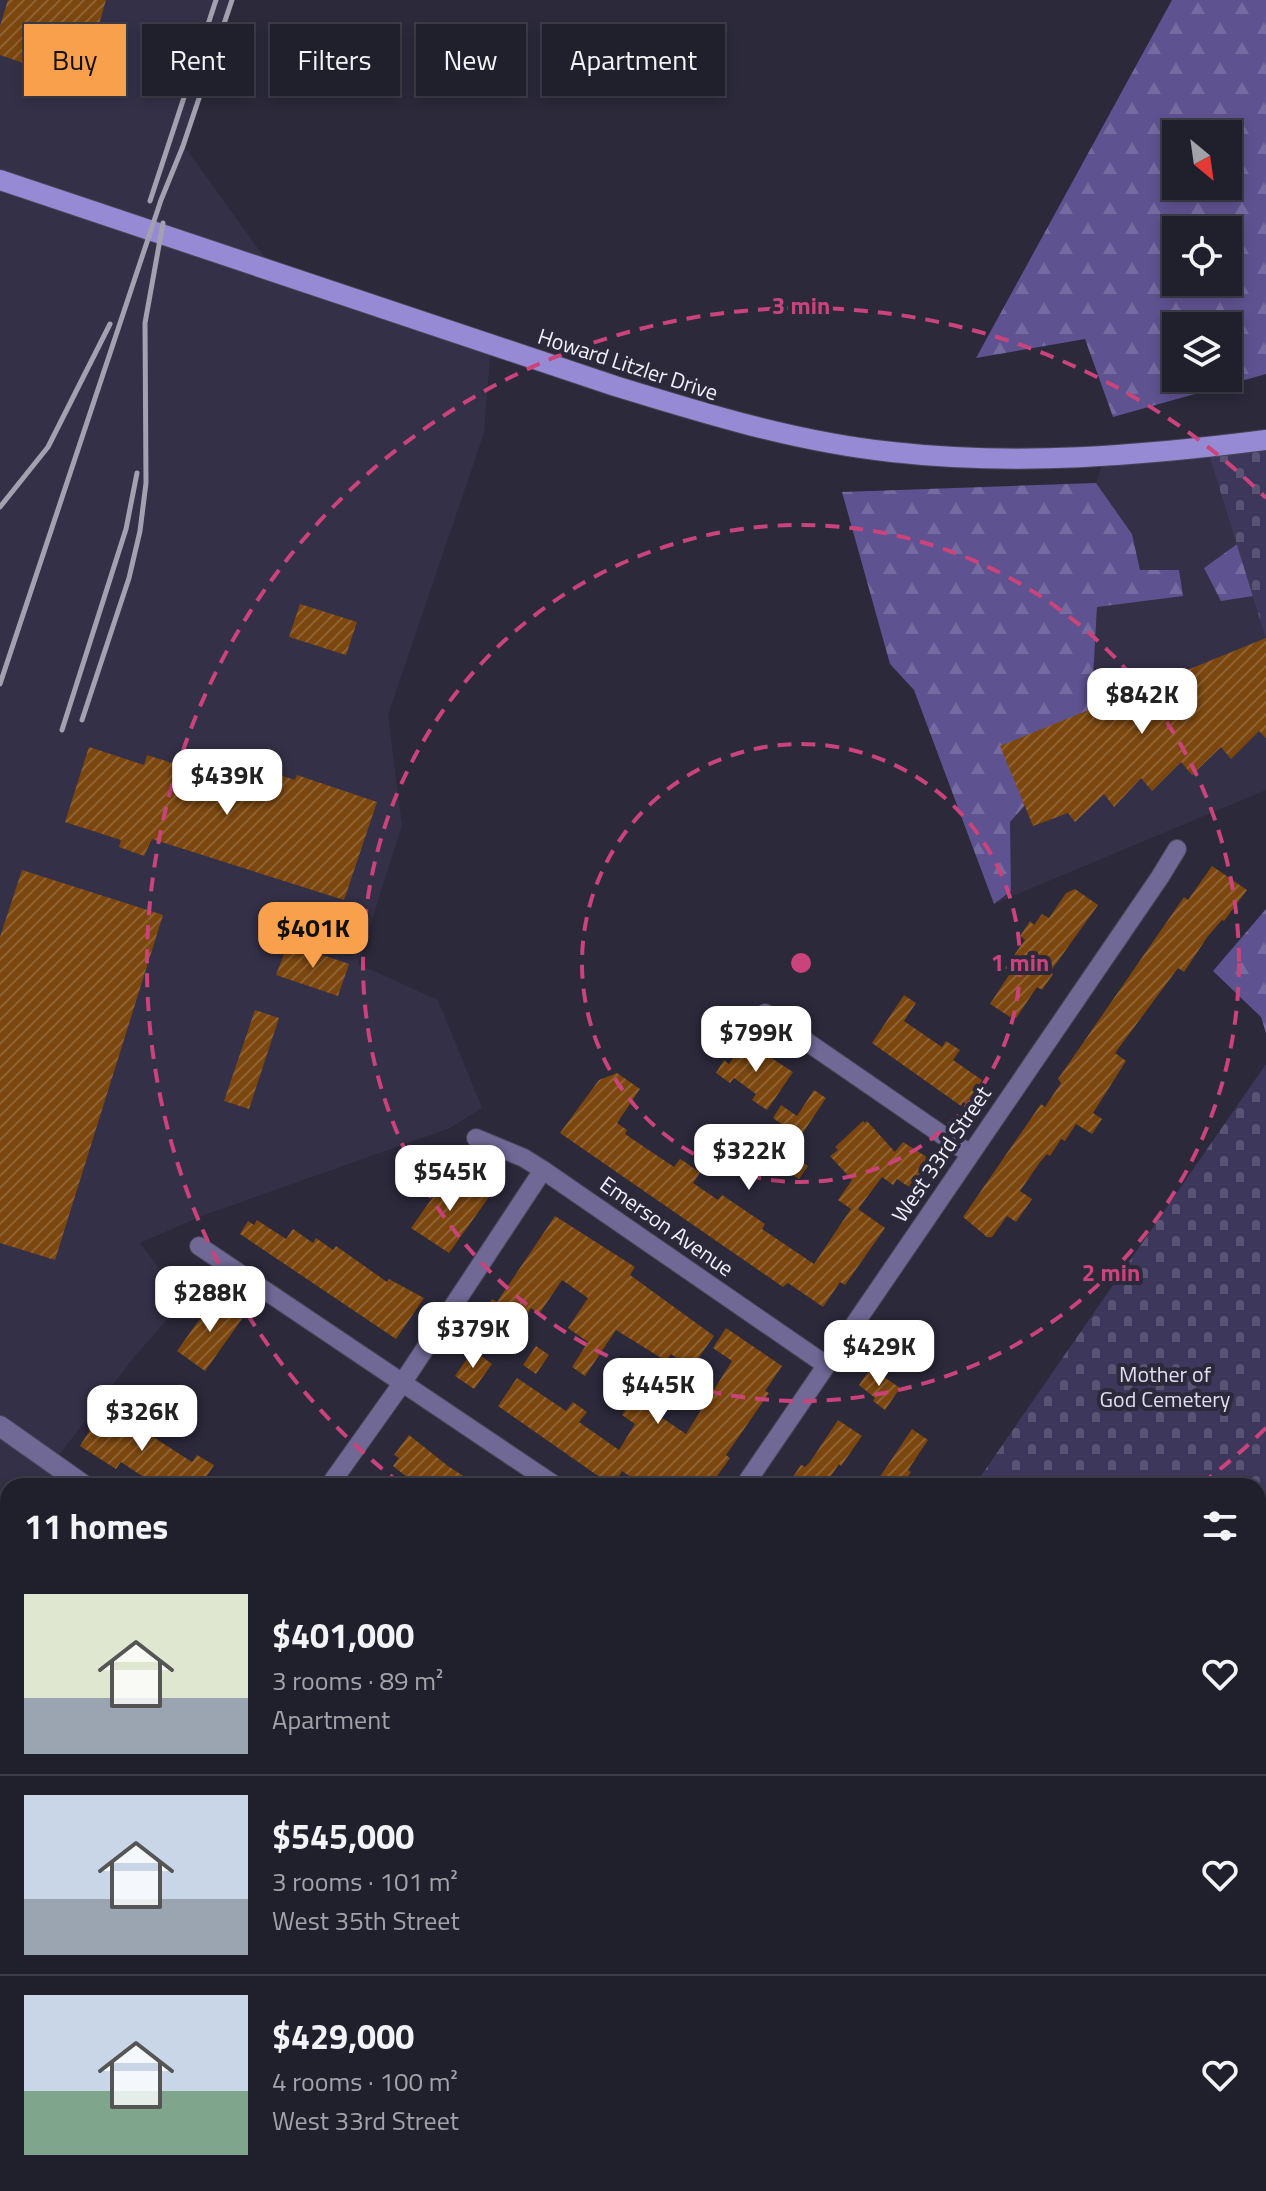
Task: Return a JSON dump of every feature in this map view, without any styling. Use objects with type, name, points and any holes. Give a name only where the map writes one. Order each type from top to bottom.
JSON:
[{"type":"main road","name":"Howard Litzler Drive","points":[[0,180],[615,386],[717,417],[798,437],[890,452],[955,458],[1071,460],[1173,452],[1266,440]]},
{"type":"street","name":"West 33rd Street","points":[[749,1478],[1177,849]]},
{"type":"street","points":[[765,1013],[970,1154]]},
{"type":"street","name":"Emerson Avenue","points":[[476,1138],[524,1158],[543,1170],[826,1365]]},
{"type":"street","points":[[335,1478],[403,1382],[543,1170]]},
{"type":"street","points":[[199,1246],[544,1478]]},
{"type":"street","points":[[0,1426],[74,1478]]},
{"type":"shaded area","points":[[0,0],[232,0],[224,24],[142,24],[142,96],[200,96],[184,146],[276,273],[491,345],[484,433],[388,715],[402,825],[358,964],[438,1000],[482,1108],[450,1128],[202,1216],[140,1243],[184,1301],[135,1356],[53,1463],[74,1478],[0,1478]]},
{"type":"shaded area","points":[[1207,448],[1266,639],[1266,790],[994,904],[1011,891],[1009,822],[1090,731],[1097,607],[1140,570],[1132,534],[1096,483],[1104,458]]},
{"type":"green space","points":[[1172,0],[1266,0],[1266,374],[1242,381],[1242,312],[1162,312],[1162,392],[1202,392],[1113,417],[1085,339],[976,358]]},
{"type":"green space","points":[[1266,440],[1266,639],[1207,448]]},
{"type":"green space","points":[[1096,483],[1132,534],[1140,570],[1179,570],[1183,596],[1097,607],[1090,731],[1010,822],[1011,891],[994,904],[914,690],[890,664],[842,492]]},
{"type":"green space","points":[[1240,542],[1266,594],[1221,601],[1204,568]]},
{"type":"green space","points":[[1266,909],[1266,1033],[1261,1017],[1213,971]]},
{"type":"green space","name":"Mother of God Cemetery","points":[[1266,1064],[1266,1478],[980,1478]]},
{"type":"building","points":[[8,0],[106,0],[99,24],[24,24],[24,63],[0,55],[0,26]]},
{"type":"building","points":[[300,604],[357,622],[346,655],[289,637]]},
{"type":"building","points":[[1266,638],[1266,738],[1259,731],[1231,759],[1221,747],[1192,775],[1181,762],[1152,791],[1141,778],[1114,807],[1104,794],[1075,822],[1068,813],[1033,826],[1000,746]]},
{"type":"building","points":[[89,747],[144,765],[147,755],[213,776],[219,755],[295,780],[297,775],[377,802],[344,900],[152,839],[144,856],[119,847],[121,840],[65,822]]},
{"type":"building","points":[[1212,866],[1247,890],[1224,921],[1208,936],[1184,972],[1178,968],[1115,1053],[1126,1061],[1093,1113],[1102,1119],[1092,1134],[1076,1124],[1065,1141],[1061,1139],[1050,1156],[1047,1154],[1040,1162],[1020,1191],[1032,1199],[1016,1222],[1007,1216],[992,1237],[987,1237],[963,1217],[1041,1104],[1045,1107],[1061,1083],[1058,1079],[1184,897],[1188,900]]},
{"type":"building","points":[[22,870],[163,915],[55,1260],[0,1243],[0,937]]},
{"type":"building","points":[[1075,889],[1098,905],[1050,972],[1053,974],[1042,990],[1037,987],[1016,1018],[1010,1017],[990,1004],[1011,972],[1005,968],[1025,940],[1020,936],[1030,921],[1034,925],[1042,914],[1049,918],[1066,893]]},
{"type":"building","points":[[288,943],[349,964],[338,996],[276,975]]},
{"type":"building","points":[[904,995],[916,1003],[904,1021],[942,1047],[946,1041],[960,1050],[953,1060],[982,1080],[966,1104],[963,1102],[961,1106],[872,1043]]},
{"type":"building","points":[[255,1010],[279,1018],[249,1109],[224,1101]]},
{"type":"building","points":[[745,1041],[793,1072],[767,1110],[752,1100],[756,1094],[734,1078],[730,1083],[716,1073],[724,1060],[729,1064]]},
{"type":"building","points":[[617,1073],[640,1089],[617,1123],[627,1130],[625,1134],[674,1167],[680,1159],[685,1162],[700,1173],[693,1183],[718,1200],[722,1195],[765,1224],[762,1229],[814,1264],[851,1209],[838,1200],[852,1180],[830,1156],[838,1150],[835,1147],[863,1121],[867,1121],[895,1152],[903,1142],[933,1161],[916,1186],[911,1183],[909,1187],[897,1179],[893,1185],[882,1177],[858,1209],[885,1228],[845,1285],[840,1282],[823,1307],[788,1283],[783,1287],[560,1133],[599,1080]]},
{"type":"building","points":[[814,1090],[826,1098],[800,1137],[773,1118],[781,1105],[797,1116]]},
{"type":"building","points":[[790,1154],[808,1166],[799,1179],[781,1167]]},
{"type":"building","points":[[448,1176],[459,1183],[462,1179],[489,1197],[449,1253],[411,1228]]},
{"type":"building","points":[[555,1216],[635,1267],[630,1275],[714,1336],[691,1368],[671,1354],[666,1361],[616,1330],[585,1376],[572,1367],[588,1342],[568,1328],[588,1298],[562,1280],[539,1314],[531,1308],[517,1334],[484,1311],[492,1299],[497,1302]]},
{"type":"building","points":[[257,1220],[286,1239],[293,1229],[313,1243],[316,1238],[333,1250],[336,1246],[387,1282],[389,1279],[424,1298],[396,1339],[240,1234],[248,1221],[254,1225]]},
{"type":"building","points":[[216,1296],[244,1316],[205,1371],[177,1351]]},
{"type":"building","points":[[726,1328],[782,1366],[765,1391],[769,1393],[726,1455],[730,1458],[716,1478],[632,1478],[622,1471],[618,1478],[601,1478],[498,1406],[517,1378],[566,1411],[573,1402],[587,1412],[579,1422],[619,1450],[635,1424],[622,1415],[633,1398],[686,1434],[732,1361],[713,1348]]},
{"type":"building","points":[[536,1346],[549,1355],[536,1374],[523,1365]]},
{"type":"building","points":[[473,1350],[492,1364],[474,1389],[455,1376]]},
{"type":"building","points":[[871,1368],[900,1388],[885,1410],[859,1385]]},
{"type":"building","points":[[105,1406],[192,1462],[197,1455],[214,1465],[205,1478],[145,1478],[121,1462],[116,1469],[80,1446]]},
{"type":"building","points":[[838,1420],[862,1436],[829,1478],[792,1478],[801,1465],[805,1467]]},
{"type":"building","points":[[912,1429],[928,1440],[908,1470],[911,1472],[907,1478],[879,1478]]},
{"type":"building","points":[[409,1435],[467,1478],[408,1478],[393,1466],[399,1458],[394,1455]]},
{"type":"railway","points":[[150,201],[216,0]]},
{"type":"railway","points":[[0,684],[161,200],[183,146],[232,0]]},
{"type":"railway","points":[[82,720],[129,578],[140,531],[146,483],[145,323],[163,223]]},
{"type":"railway","points":[[0,507],[48,447],[110,324]]},
{"type":"railway","points":[[62,730],[126,529],[137,473]]}]
